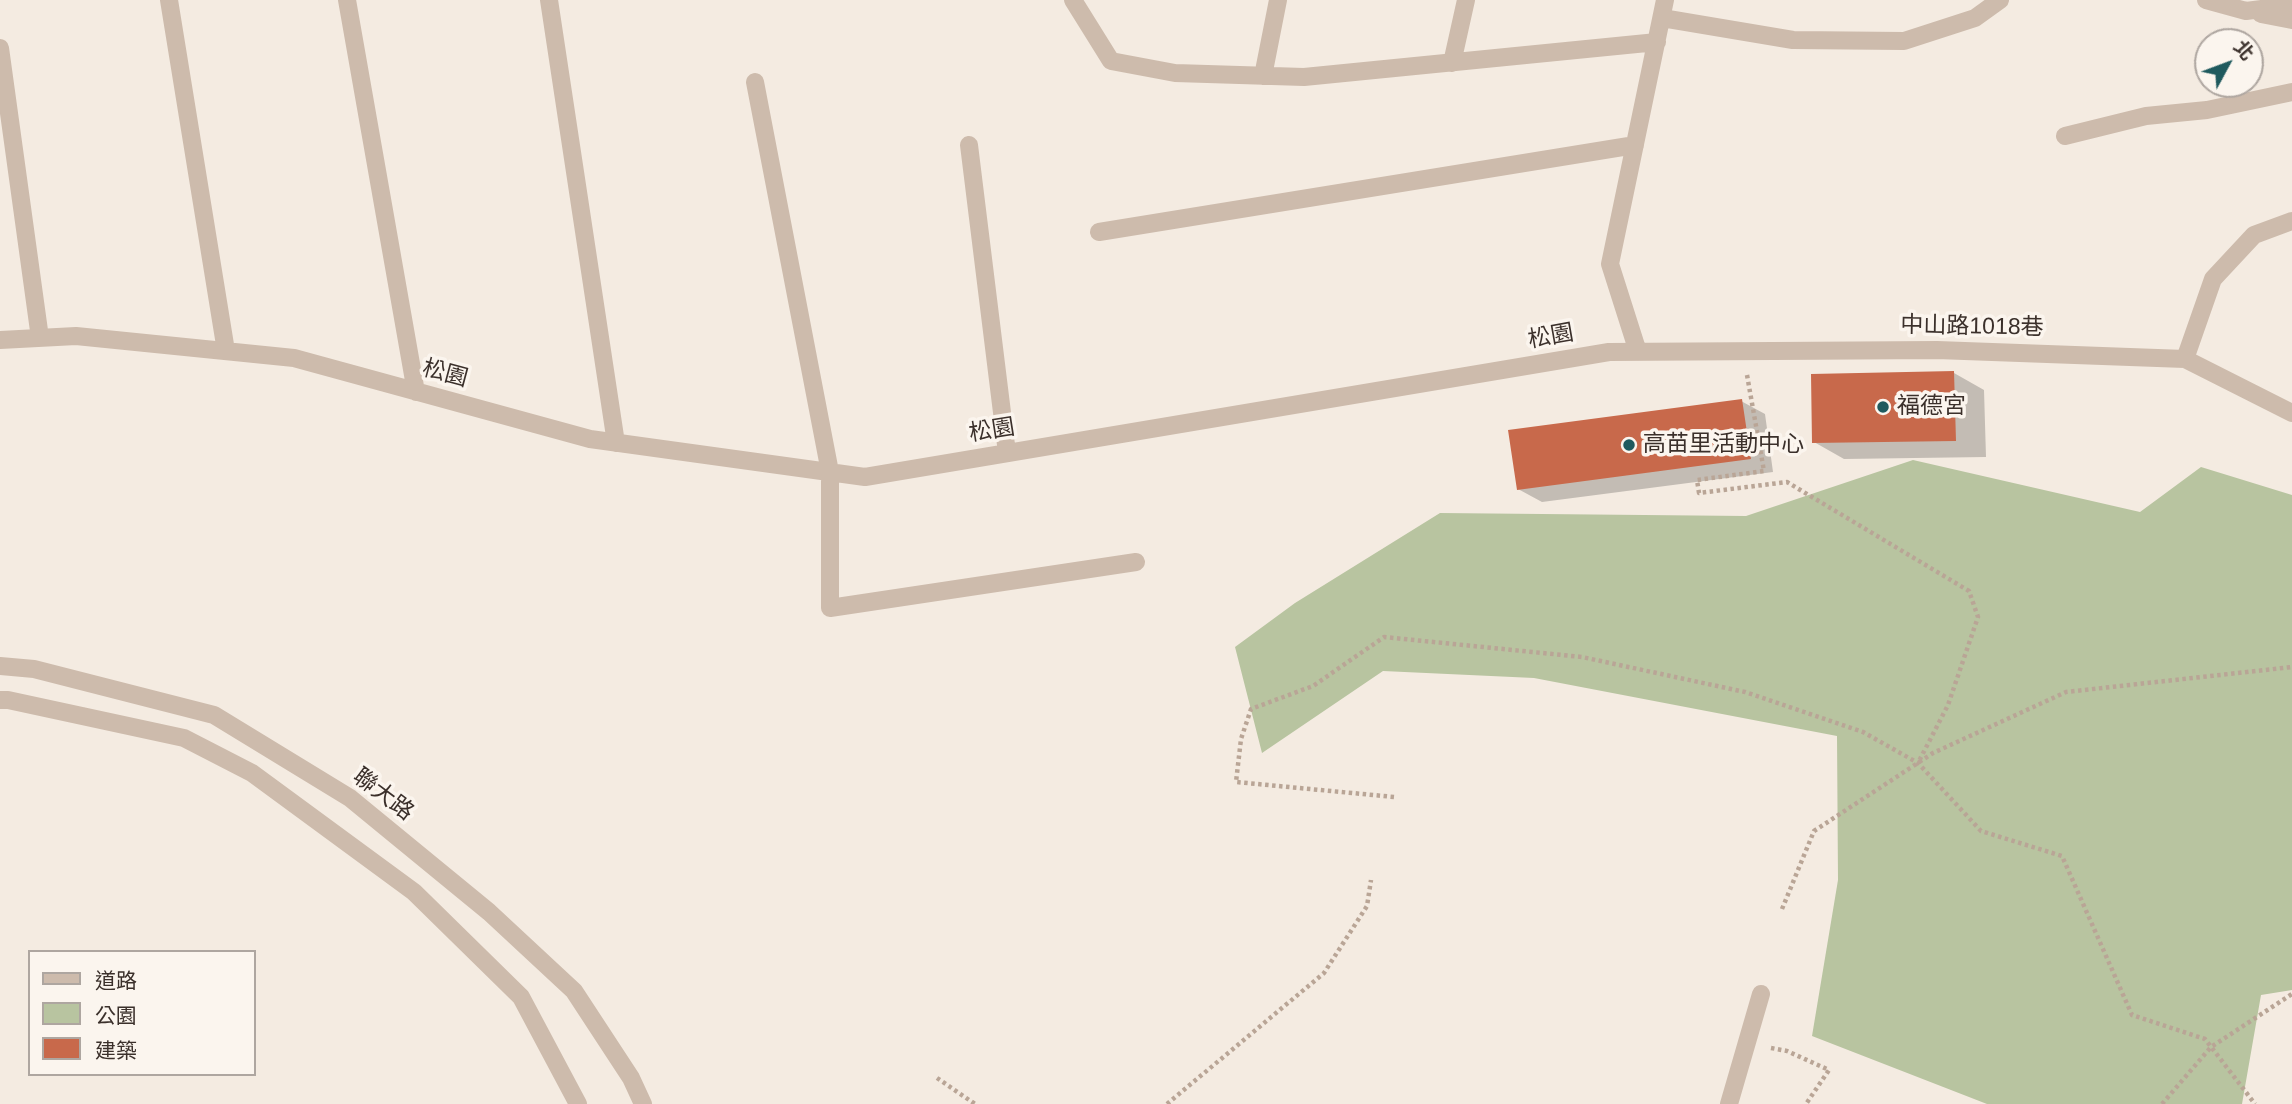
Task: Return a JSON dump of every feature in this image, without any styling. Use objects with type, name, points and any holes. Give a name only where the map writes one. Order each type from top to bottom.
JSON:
[{"type":"street","points":[[169,0],[226,351]]},
{"type":"street","points":[[346,0],[416,391]]},
{"type":"street","points":[[549,0],[616,443]]},
{"type":"street","points":[[1073,0],[1111,61],[1175,73],[1304,77],[1657,42]]},
{"type":"street","points":[[1263,76],[1278,0]]},
{"type":"street","points":[[1452,63],[1466,0]]},
{"type":"street","points":[[1638,352],[1610,264],[1665,0]]},
{"type":"street","points":[[1662,18],[1793,40],[1904,41],[1975,18],[2000,0]]},
{"type":"street","points":[[2206,0],[2292,20]]},
{"type":"street","points":[[2246,11],[2292,5]]},
{"type":"street","points":[[0,48],[40,338]]},
{"type":"street","points":[[755,82],[830,472],[830,608],[1136,562]]},
{"type":"street","points":[[2065,136],[2146,116],[2207,110],[2292,92]]},
{"type":"street","points":[[969,145],[1007,453]]},
{"type":"street","points":[[1099,232],[1635,145]]},
{"type":"street","points":[[2185,359],[2213,279],[2254,235],[2292,220]]},
{"type":"street","name":"松園","points":[[0,340],[76,336],[294,358],[590,439],[865,477],[1609,352],[1638,352]]},
{"type":"street","name":"中山路1018巷","points":[[1638,352],[1937,350],[2185,359],[2292,413]]},
{"type":"street","name":"聯大路","points":[[0,666],[34,669],[214,715],[350,798],[489,912],[573,992],[631,1078],[643,1104]]},
{"type":"street","points":[[0,700],[184,738],[252,773],[414,892],[521,997],[578,1104]]},
{"type":"street","points":[[1729,1104],[1761,994]]},
{"type":"path","points":[[1743,351],[1763,471],[1697,480],[1699,493],[1787,482],[1969,591],[1978,617],[1948,705],[1918,763]]},
{"type":"path","points":[[1394,797],[1236,782],[1241,739],[1251,709],[1313,686],[1384,636],[1582,657],[1745,692],[1863,732],[1918,763],[1980,831],[2062,856],[2132,1015],[2205,1039],[2255,1104]]},
{"type":"path","points":[[1782,909],[1814,831],[1933,753],[2066,692],[2292,667]]},
{"type":"path","points":[[1167,1104],[1324,973],[1367,906],[1371,880]]},
{"type":"path","points":[[2162,1104],[2211,1047],[2292,994]]},
{"type":"path","points":[[1746,1043],[1787,1051],[1829,1070],[1806,1104]]},
{"type":"path","points":[[937,1078],[975,1104]]},
{"type":"green space","points":[[1913,460],[2140,512],[2201,467],[2292,495],[2292,990],[2261,995],[2242,1104],[1987,1104],[1812,1036],[1838,880],[1837,736],[1534,678],[1383,671],[1262,753],[1235,647],[1295,603],[1440,513],[1746,516]]},
{"type":"building","name":"福德宮","points":[[1954,371],[1956,441],[1812,443],[1811,374]]},
{"type":"building","name":"高苗里活動中心","points":[[1742,399],[1751,459],[1517,490],[1508,430]]},
{"type":"place","name":"福德宮","points":[[1883,407]]},
{"type":"place","name":"高苗里活動中心","points":[[1629,445]]}]
